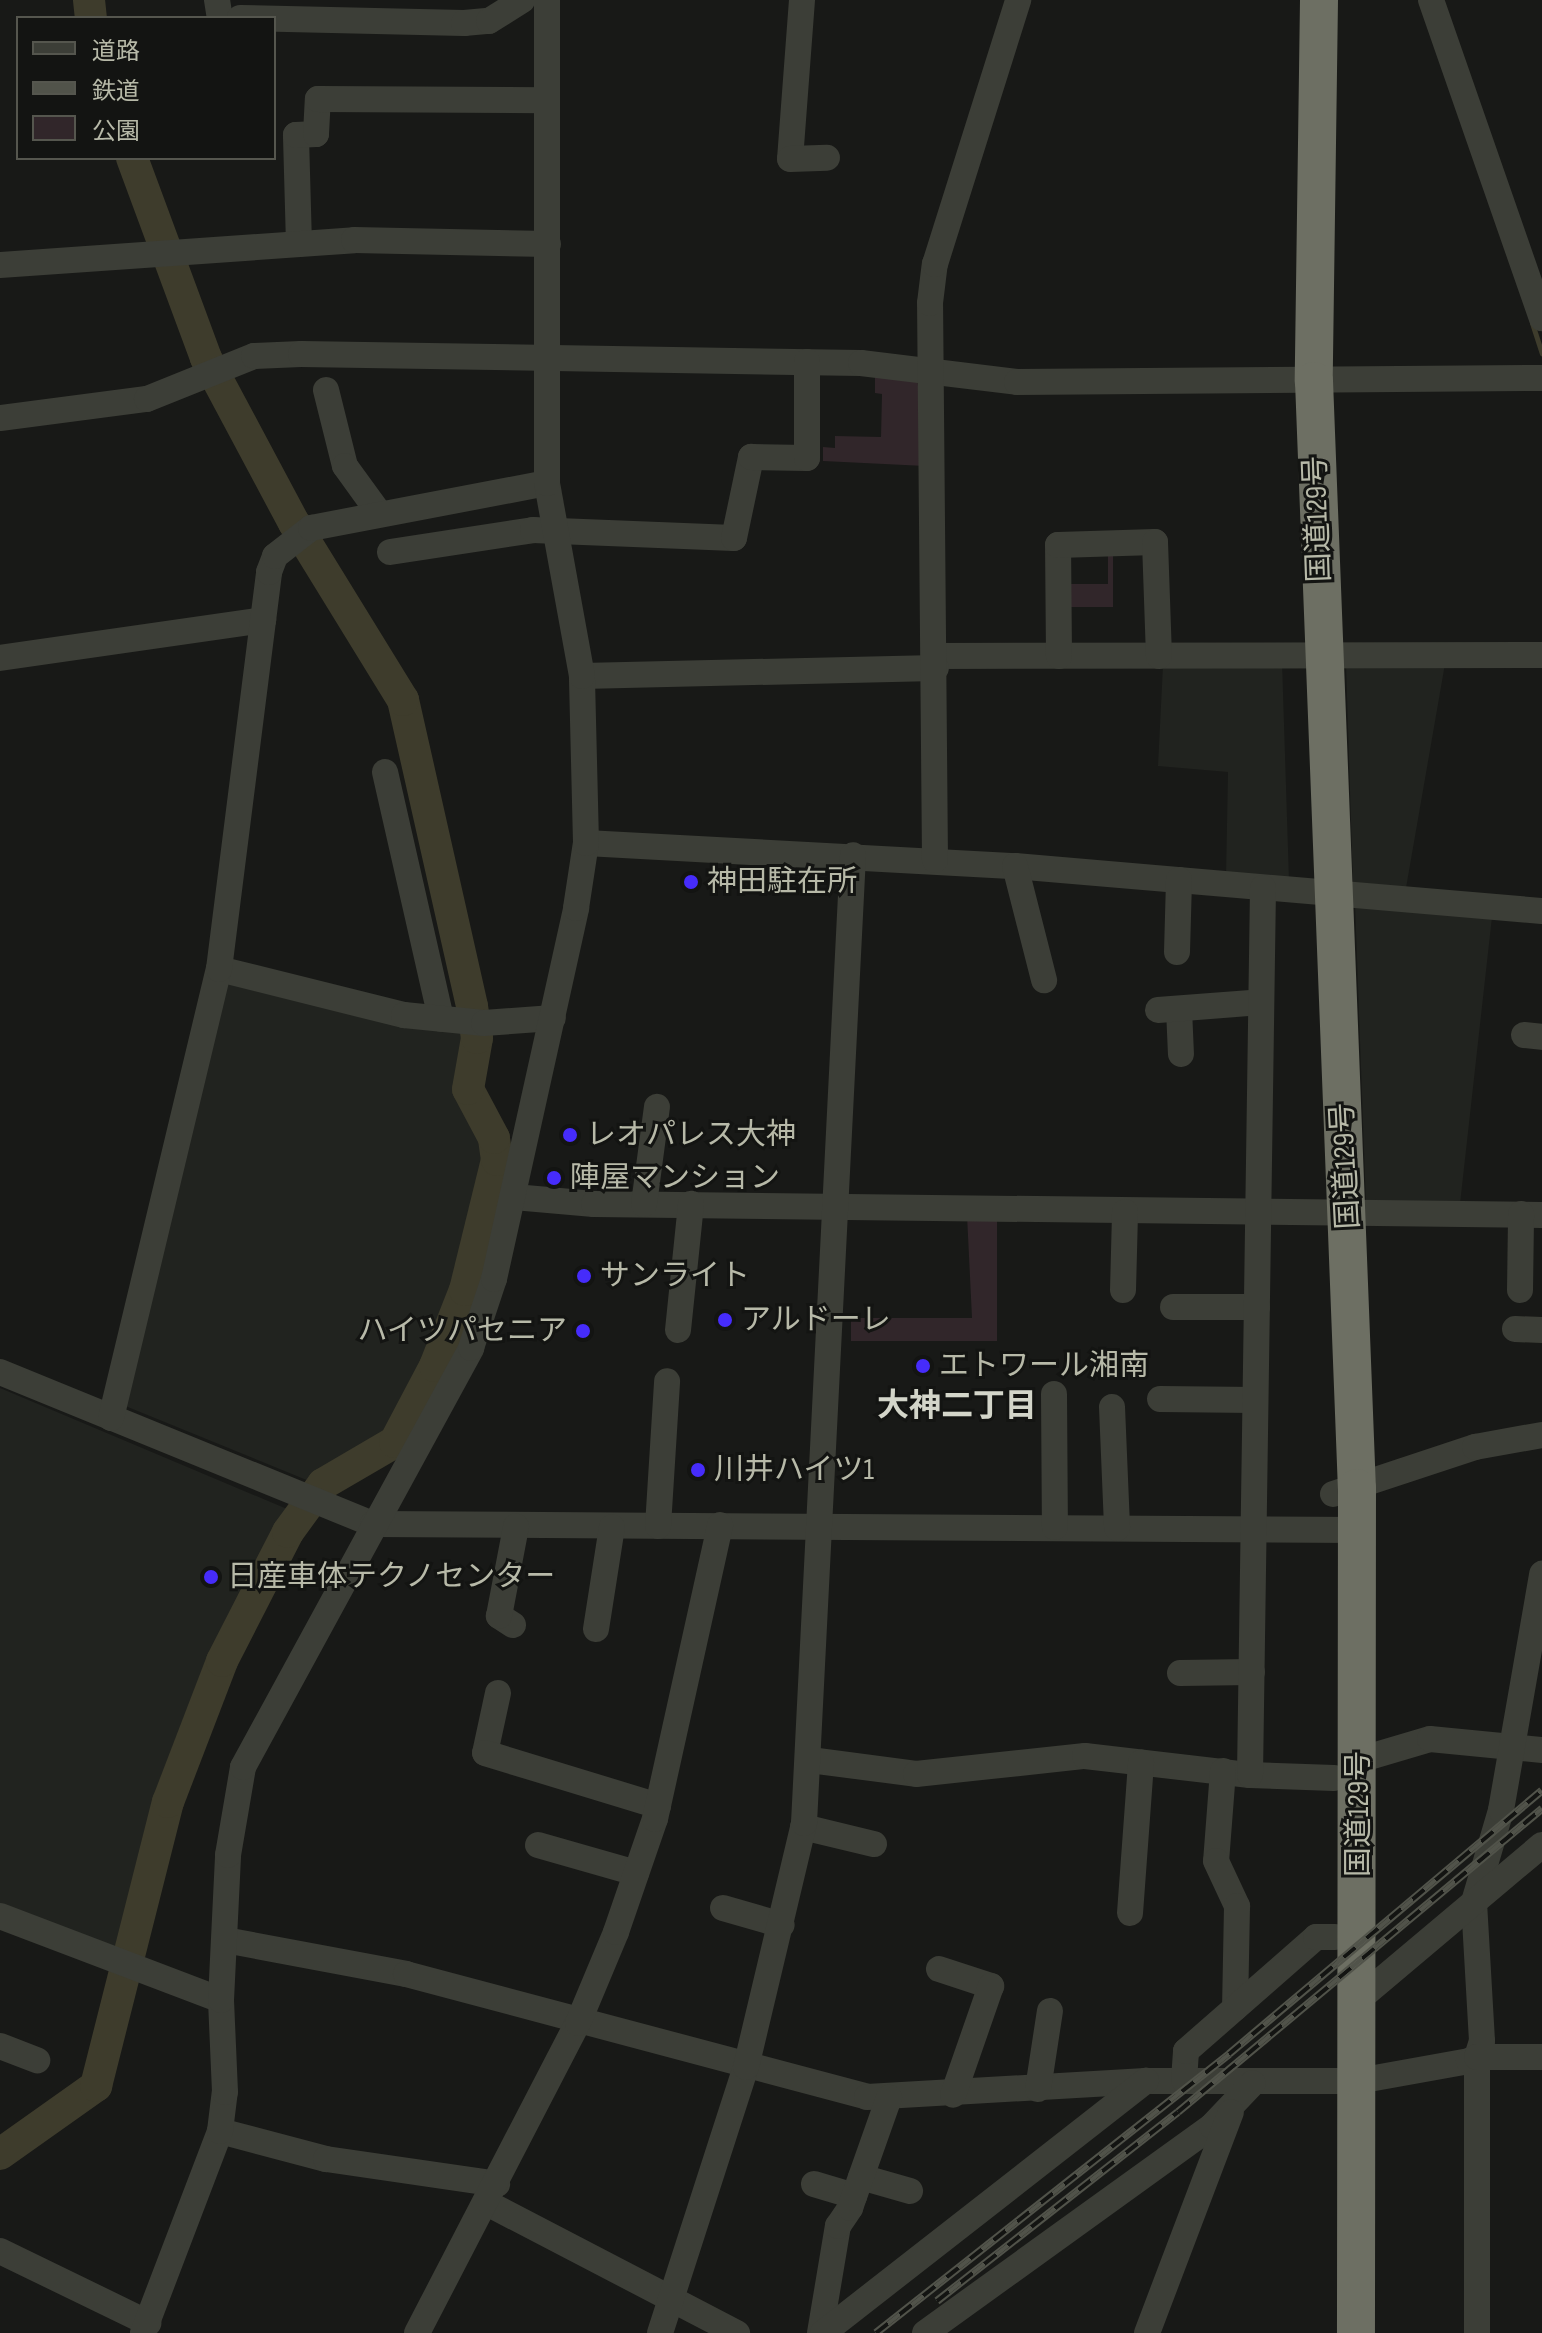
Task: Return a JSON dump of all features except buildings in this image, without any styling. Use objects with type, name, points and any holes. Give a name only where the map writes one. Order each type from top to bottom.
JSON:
[{"type":"highway","name":"国道129号","points":[[1295,0],[1302,381],[1337,1213],[1345,1511],[1347,1769],[1359,1999],[1348,2081],[1337,2333]]},
{"type":"highway","name":"国道129号","points":[[1302,381],[1319,0]]},
{"type":"highway","name":"国道129号","points":[[1347,1769],[1335,1937],[1348,2081],[1356,2333]]},
{"type":"street","points":[[276,16],[390,10],[489,21],[522,0]]},
{"type":"street","points":[[0,2251],[145,2328],[220,2131],[225,2092],[221,2000],[228,1855],[243,1767],[471,1348],[514,1197],[553,1018],[586,843],[582,676],[547,483],[547,0]]},
{"type":"street","points":[[802,0],[790,159],[827,158]]},
{"type":"street","points":[[935,860],[936,662],[930,303],[935,264],[1018,0]]},
{"type":"street","points":[[1431,0],[1542,318]]},
{"type":"street","points":[[299,244],[285,134],[316,134],[318,99],[546,100]]},
{"type":"street","points":[[0,265],[354,240],[548,244]]},
{"type":"street","points":[[0,418],[111,406],[194,381],[254,356],[301,354],[807,362],[933,370],[1017,382],[1542,378]]},
{"type":"street","points":[[390,552],[556,530],[734,538],[751,457],[807,458],[807,362]]},
{"type":"street","points":[[326,390],[345,466],[379,513]]},
{"type":"street","points":[[111,1418],[219,969],[269,572],[275,556],[292,539],[311,528],[547,483]]},
{"type":"street","points":[[1059,656],[1058,545],[1155,542],[1159,656]]},
{"type":"street","points":[[0,658],[263,620]]},
{"type":"street","points":[[582,676],[1059,656],[1542,655]]},
{"type":"street","points":[[385,772],[441,1019]]},
{"type":"street","points":[[586,843],[935,860],[1542,911]]},
{"type":"street","points":[[660,2333],[732,2144],[746,2067],[803,1827],[810,1760],[818,1524],[853,855]]},
{"type":"street","points":[[1015,866],[1044,980]]},
{"type":"street","points":[[1177,952],[1179,880]]},
{"type":"street","points":[[1250,1775],[1263,888]]},
{"type":"street","points":[[219,969],[441,1019],[484,1023],[553,1018]]},
{"type":"street","points":[[1181,1054],[1168,1010],[1261,1002]]},
{"type":"street","points":[[644,1204],[657,1107]]},
{"type":"street","points":[[514,1197],[644,1204],[1532,1215],[1520,1290]]},
{"type":"street","points":[[678,1330],[691,1204]]},
{"type":"street","points":[[1123,1290],[1125,1212]]},
{"type":"street","points":[[1173,1307],[1257,1307]]},
{"type":"street","points":[[1515,1329],[1542,1330]]},
{"type":"street","points":[[0,1372],[329,1509],[373,1524],[516,1527],[818,1524],[1253,1530],[1345,1511],[1475,1447],[1542,1435]]},
{"type":"street","points":[[658,1526],[667,1381]]},
{"type":"street","points":[[1055,1527],[1046,1470],[1056,1394]]},
{"type":"street","points":[[1160,1399],[1255,1400]]},
{"type":"street","points":[[1112,1407],[1117,1528]]},
{"type":"street","points":[[417,2333],[578,2023],[636,1873],[658,1806],[720,1525]]},
{"type":"street","points":[[499,1616],[516,1527]]},
{"type":"street","points":[[596,1629],[612,1527]]},
{"type":"street","points":[[1477,2333],[1477,2057],[1480,2004],[1474,1902],[1498,1824],[1542,1574]]},
{"type":"street","points":[[1180,1673],[1252,1672]]},
{"type":"street","points":[[490,1703],[485,1753],[567,1770],[658,1806]]},
{"type":"street","points":[[810,1760],[916,1774],[1029,1759],[1141,1762],[1250,1775],[1347,1769],[1430,1739],[1542,1750]]},
{"type":"street","points":[[1125,1900],[1145,1821],[1141,1762]]},
{"type":"street","points":[[1223,1771],[1216,1861],[1237,1906],[1235,2008]]},
{"type":"street","points":[[803,1827],[874,1844]]},
{"type":"street","points":[[538,1845],[636,1873]]},
{"type":"street","points":[[1359,1999],[1542,1845]]},
{"type":"street","points":[[723,1908],[782,1925]]},
{"type":"street","points":[[2,1923],[221,2000]]},
{"type":"street","points":[[1184,2080],[1186,2051],[1316,1937],[1335,1937]]},
{"type":"street","points":[[225,1940],[385,1969],[746,2067],[878,2098],[1146,2081],[1348,2081],[1477,2057],[1542,2057]]},
{"type":"street","points":[[952,1967],[991,1986],[953,2095]]},
{"type":"street","points":[[1038,2089],[1050,2011]]},
{"type":"street","points":[[0,2046],[37,2060]]},
{"type":"street","points":[[821,2333],[1146,2081]]},
{"type":"street","points":[[925,2333],[1233,2108],[1253,2083]]},
{"type":"street","points":[[821,2333],[838,2226],[857,2186],[878,2098]]},
{"type":"street","points":[[1147,2333],[1233,2108]]},
{"type":"street","points":[[220,2131],[326,2159],[492,2193],[671,2302],[737,2333]]},
{"type":"street","points":[[814,2184],[910,2191]]},
{"type":"shaded area","points":[[1282,661],[1289,880],[1226,876],[1228,772],[1158,766],[1163,665]]},
{"type":"shaded area","points":[[1445,664],[1406,888],[1353,884],[1346,665]]},
{"type":"shaded area","points":[[1355,904],[1492,917],[1460,1204],[1366,1204]]},
{"type":"shaded area","points":[[220,979],[468,1029],[464,1096],[492,1146],[495,1160],[464,1290],[393,1440],[309,1481],[118,1403]]},
{"type":"shaded area","points":[[0,1388],[299,1514],[221,1659],[166,1800],[129,1958],[0,1905]]},
{"type":"green space","points":[[875,373],[917,375],[925,466],[823,461],[823,447],[835,448],[835,436],[881,437],[882,394],[875,393]]},
{"type":"green space","points":[[1108,550],[1113,550],[1113,607],[1060,607],[1060,584],[1108,584]]},
{"type":"green space","points":[[967,1215],[997,1215],[997,1341],[851,1341],[851,1318],[972,1318]]},
{"type":"waterway","points":[[89,0],[91,16]]},
{"type":"waterway","points":[[0,2154],[96,2086],[168,1802],[222,1661],[288,1532],[323,1484],[395,1442],[435,1366],[465,1290],[497,1160],[494,1138],[468,1089],[477,1038],[472,1006],[403,700],[294,523],[206,358],[133,160]]},
{"type":"waterway","points":[[1532,323],[1542,353]]},
{"type":"railway","points":[[876,2333],[1229,2054],[1542,1790]]},
{"type":"railway","points":[[937,2301],[1178,2112],[1542,1809]]},
{"type":"place","name":"神田駐在所","points":[[691,882]]},
{"type":"place","name":"レオパレス大神","points":[[570,1135]]},
{"type":"place","name":"陣屋マンション","points":[[554,1178]]},
{"type":"place","name":"サンライト","points":[[584,1276]]},
{"type":"place","name":"アルドーレ","points":[[725,1320]]},
{"type":"place","name":"ハイツパセニア","points":[[583,1331]]},
{"type":"place","name":"エトワール湘南","points":[[923,1366]]},
{"type":"place","name":"川井ハイツ1","points":[[698,1470]]},
{"type":"place","name":"日産車体テクノセンター","points":[[211,1577]]},
{"type":"district","name":"大神二丁目","points":[[957,1407]]}]
